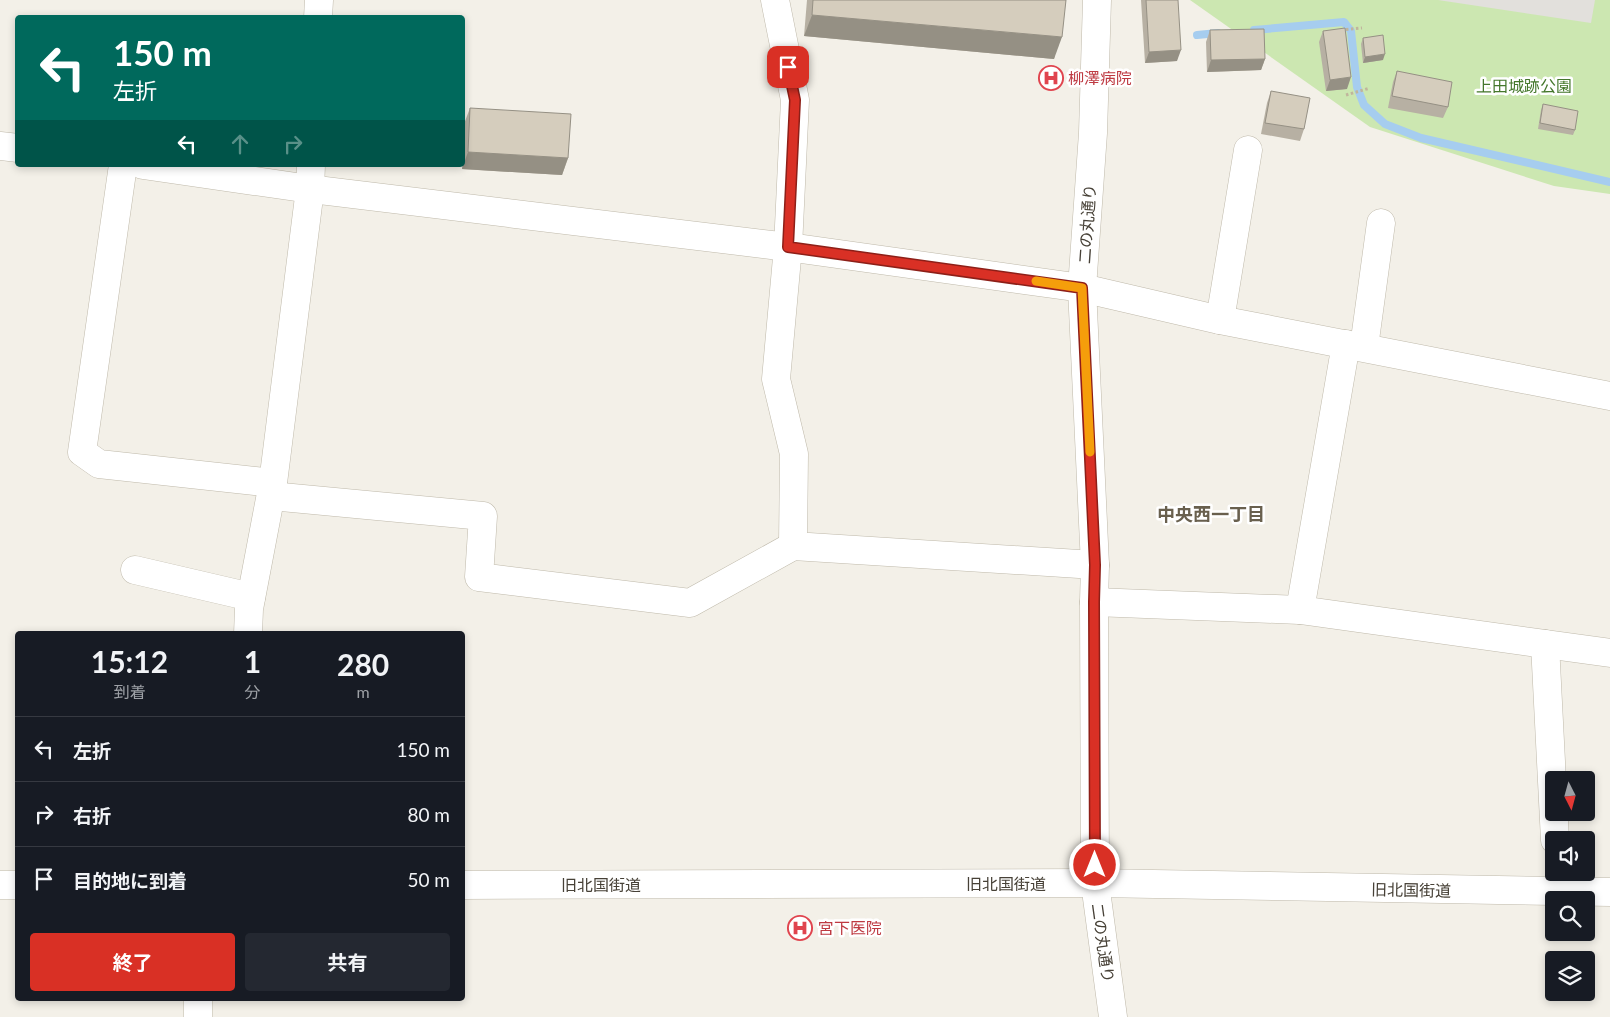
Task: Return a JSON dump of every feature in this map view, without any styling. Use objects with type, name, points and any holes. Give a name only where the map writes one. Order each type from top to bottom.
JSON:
[{"type":"street","points":[[318,15],[319,0]]},
{"type":"street","points":[[775,0],[795,100],[788,247],[776,379],[794,454],[793,546]]},
{"type":"street","name":"二の丸通り","points":[[1097,0],[1093,133],[1082,288],[1095,565],[1095,883],[1113,1017]]},
{"type":"street","points":[[0,146],[15,148]]},
{"type":"street","points":[[1220,320],[1248,150]]},
{"type":"street","points":[[123,167],[82,452],[99,464],[272,490],[483,516],[478,577],[690,603],[793,546],[1095,565]]},
{"type":"street","points":[[171,167],[310,177],[1082,288],[1220,320],[1610,396]]},
{"type":"street","points":[[248,631],[248,609],[272,490],[310,177]]},
{"type":"street","points":[[1300,610],[1381,223]]},
{"type":"street","points":[[135,570],[251,597]]},
{"type":"street","points":[[1094,602],[1300,610],[1610,653]]},
{"type":"street","points":[[1545,644],[1555,831]]},
{"type":"street","name":"旧北国街道","points":[[465,885],[1558,882],[1610,892]]},
{"type":"street","points":[[0,884],[15,885]]},
{"type":"street","points":[[198,1001],[198,1017]]},
{"type":"path","points":[[1338,30],[1362,28]]},
{"type":"path","points":[[1346,95],[1370,88]]},
{"type":"green space","name":"上田城跡公園","points":[[1190,0],[1610,0],[1610,194],[1554,186],[1370,127]]},
{"type":"shaded area","points":[[1438,0],[1595,0],[1591,23]]},
{"type":"building","points":[[813,0],[1066,0],[1062,37],[812,15]]},
{"type":"building","points":[[1146,0],[1178,0],[1181,50],[1149,52]]},
{"type":"building","points":[[1345,28],[1351,77],[1330,80],[1323,31]]},
{"type":"building","points":[[1264,29],[1265,59],[1211,60],[1210,30]]},
{"type":"building","points":[[1383,35],[1385,54],[1365,57],[1363,38]]},
{"type":"building","points":[[1397,71],[1452,82],[1448,107],[1392,96]]},
{"type":"building","points":[[1271,91],[1310,98],[1304,129],[1265,123]]},
{"type":"building","points":[[1543,104],[1578,111],[1575,130],[1540,123]]},
{"type":"building","points":[[470,108],[571,114],[568,158],[468,152]]},
{"type":"waterway","points":[[1254,30],[1344,22],[1351,31],[1357,87],[1364,105],[1385,124],[1421,138],[1610,182]]},
{"type":"waterway","points":[[1197,35],[1218,33]]},
{"type":"slow traffic","points":[[1036,281],[1082,288],[1090,452]]},
{"type":"place","name":"柳澤病院","points":[[1051,78]]},
{"type":"place","name":"宮下医院","points":[[800,928]]},
{"type":"district","name":"中央西一丁目","points":[[1211,515]]},
{"type":"route","points":[[788,67],[795,100],[788,247],[1082,288],[1095,565],[1095,865]]}]
